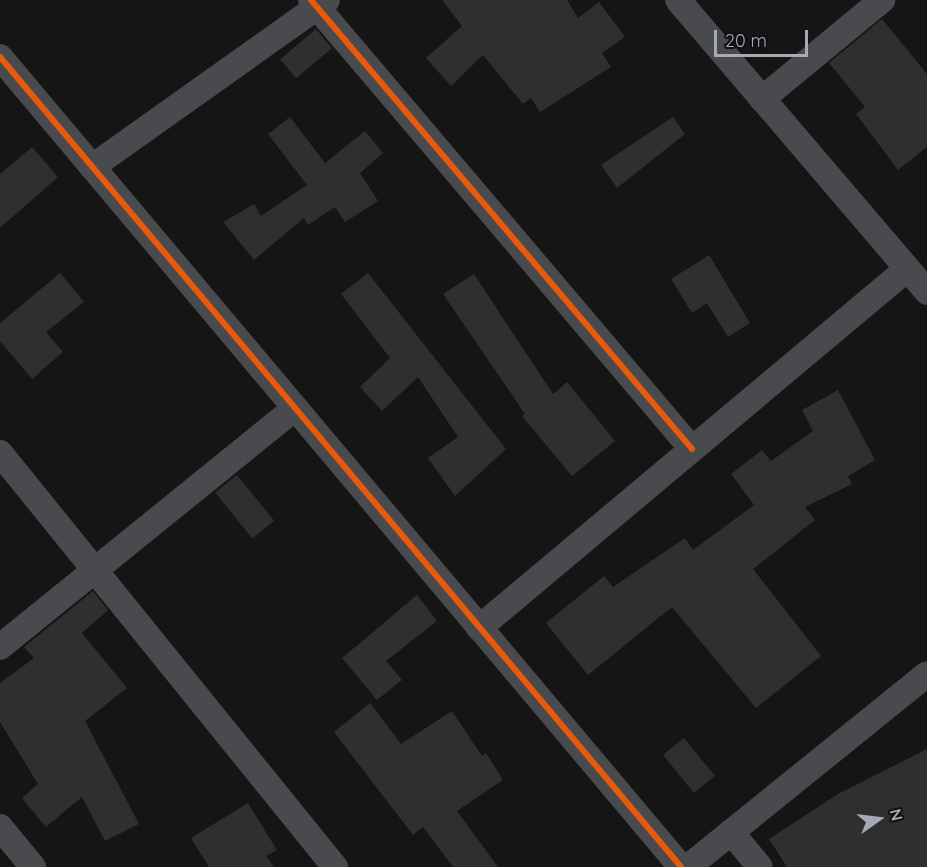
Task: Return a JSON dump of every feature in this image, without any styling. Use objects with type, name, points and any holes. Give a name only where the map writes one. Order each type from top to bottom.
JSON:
[{"type":"street","points":[[678,0],[927,292]]},
{"type":"street","points":[[762,99],[882,0]]},
{"type":"street","points":[[92,167],[318,2],[692,449]]},
{"type":"street","points":[[0,57],[681,867]]},
{"type":"street","points":[[480,628],[907,269]]},
{"type":"street","points":[[0,647],[295,408]]},
{"type":"street","points":[[0,453],[96,568],[335,867]]},
{"type":"street","points":[[688,867],[926,678]]},
{"type":"street","points":[[0,827],[33,867]]},
{"type":"street","points":[[731,832],[760,867]]},
{"type":"building","points":[[442,0],[567,0],[578,18],[599,2],[625,37],[602,53],[611,67],[540,112],[531,98],[523,104],[483,55],[451,86],[426,58],[462,26]]},
{"type":"building","points":[[882,19],[927,74],[927,147],[898,170],[856,114],[865,107],[829,63]]},
{"type":"building","points":[[316,29],[332,48],[296,78],[280,59]]},
{"type":"building","points":[[290,117],[325,163],[365,131],[383,153],[360,173],[378,201],[345,222],[335,207],[308,225],[304,218],[254,260],[223,222],[254,204],[261,216],[307,185],[268,134]]},
{"type":"building","points":[[673,117],[685,134],[617,188],[601,165]]},
{"type":"building","points":[[32,147],[58,177],[0,228],[0,174]]},
{"type":"building","points":[[709,255],[750,323],[728,337],[707,303],[692,313],[671,279]]},
{"type":"building","points":[[60,273],[84,302],[46,332],[63,352],[32,379],[0,341],[0,323]]},
{"type":"building","points":[[368,273],[506,449],[455,496],[428,458],[458,437],[418,377],[382,411],[360,387],[390,358],[341,294]]},
{"type":"building","points":[[474,274],[553,394],[567,382],[615,441],[572,476],[522,416],[525,414],[443,294]]},
{"type":"building","points":[[838,390],[875,460],[848,476],[852,484],[805,507],[815,520],[753,569],[821,656],[756,708],[672,607],[588,675],[546,623],[604,576],[613,587],[685,538],[693,550],[754,505],[731,474],[762,450],[771,461],[813,431],[802,410]]},
{"type":"building","points":[[237,475],[274,521],[252,538],[215,493]]},
{"type":"building","points":[[93,591],[108,610],[82,633],[127,688],[85,721],[139,824],[105,841],[82,797],[46,827],[22,798],[38,784],[0,722],[0,683],[34,658],[24,647]]},
{"type":"building","points":[[417,595],[437,621],[386,661],[402,680],[377,700],[342,658]]},
{"type":"building","points":[[370,703],[401,744],[452,711],[482,756],[486,753],[503,780],[457,811],[498,867],[453,867],[423,827],[413,835],[334,732]]},
{"type":"building","points":[[684,738],[715,776],[694,793],[663,755]]},
{"type":"building","points":[[927,749],[927,867],[787,867],[769,839],[838,794]]},
{"type":"building","points":[[248,803],[277,850],[266,856],[274,867],[209,867],[191,838]]},
{"type":"cycle path","points":[[311,0],[692,449]]},
{"type":"cycle path","points":[[0,57],[681,867]]}]
